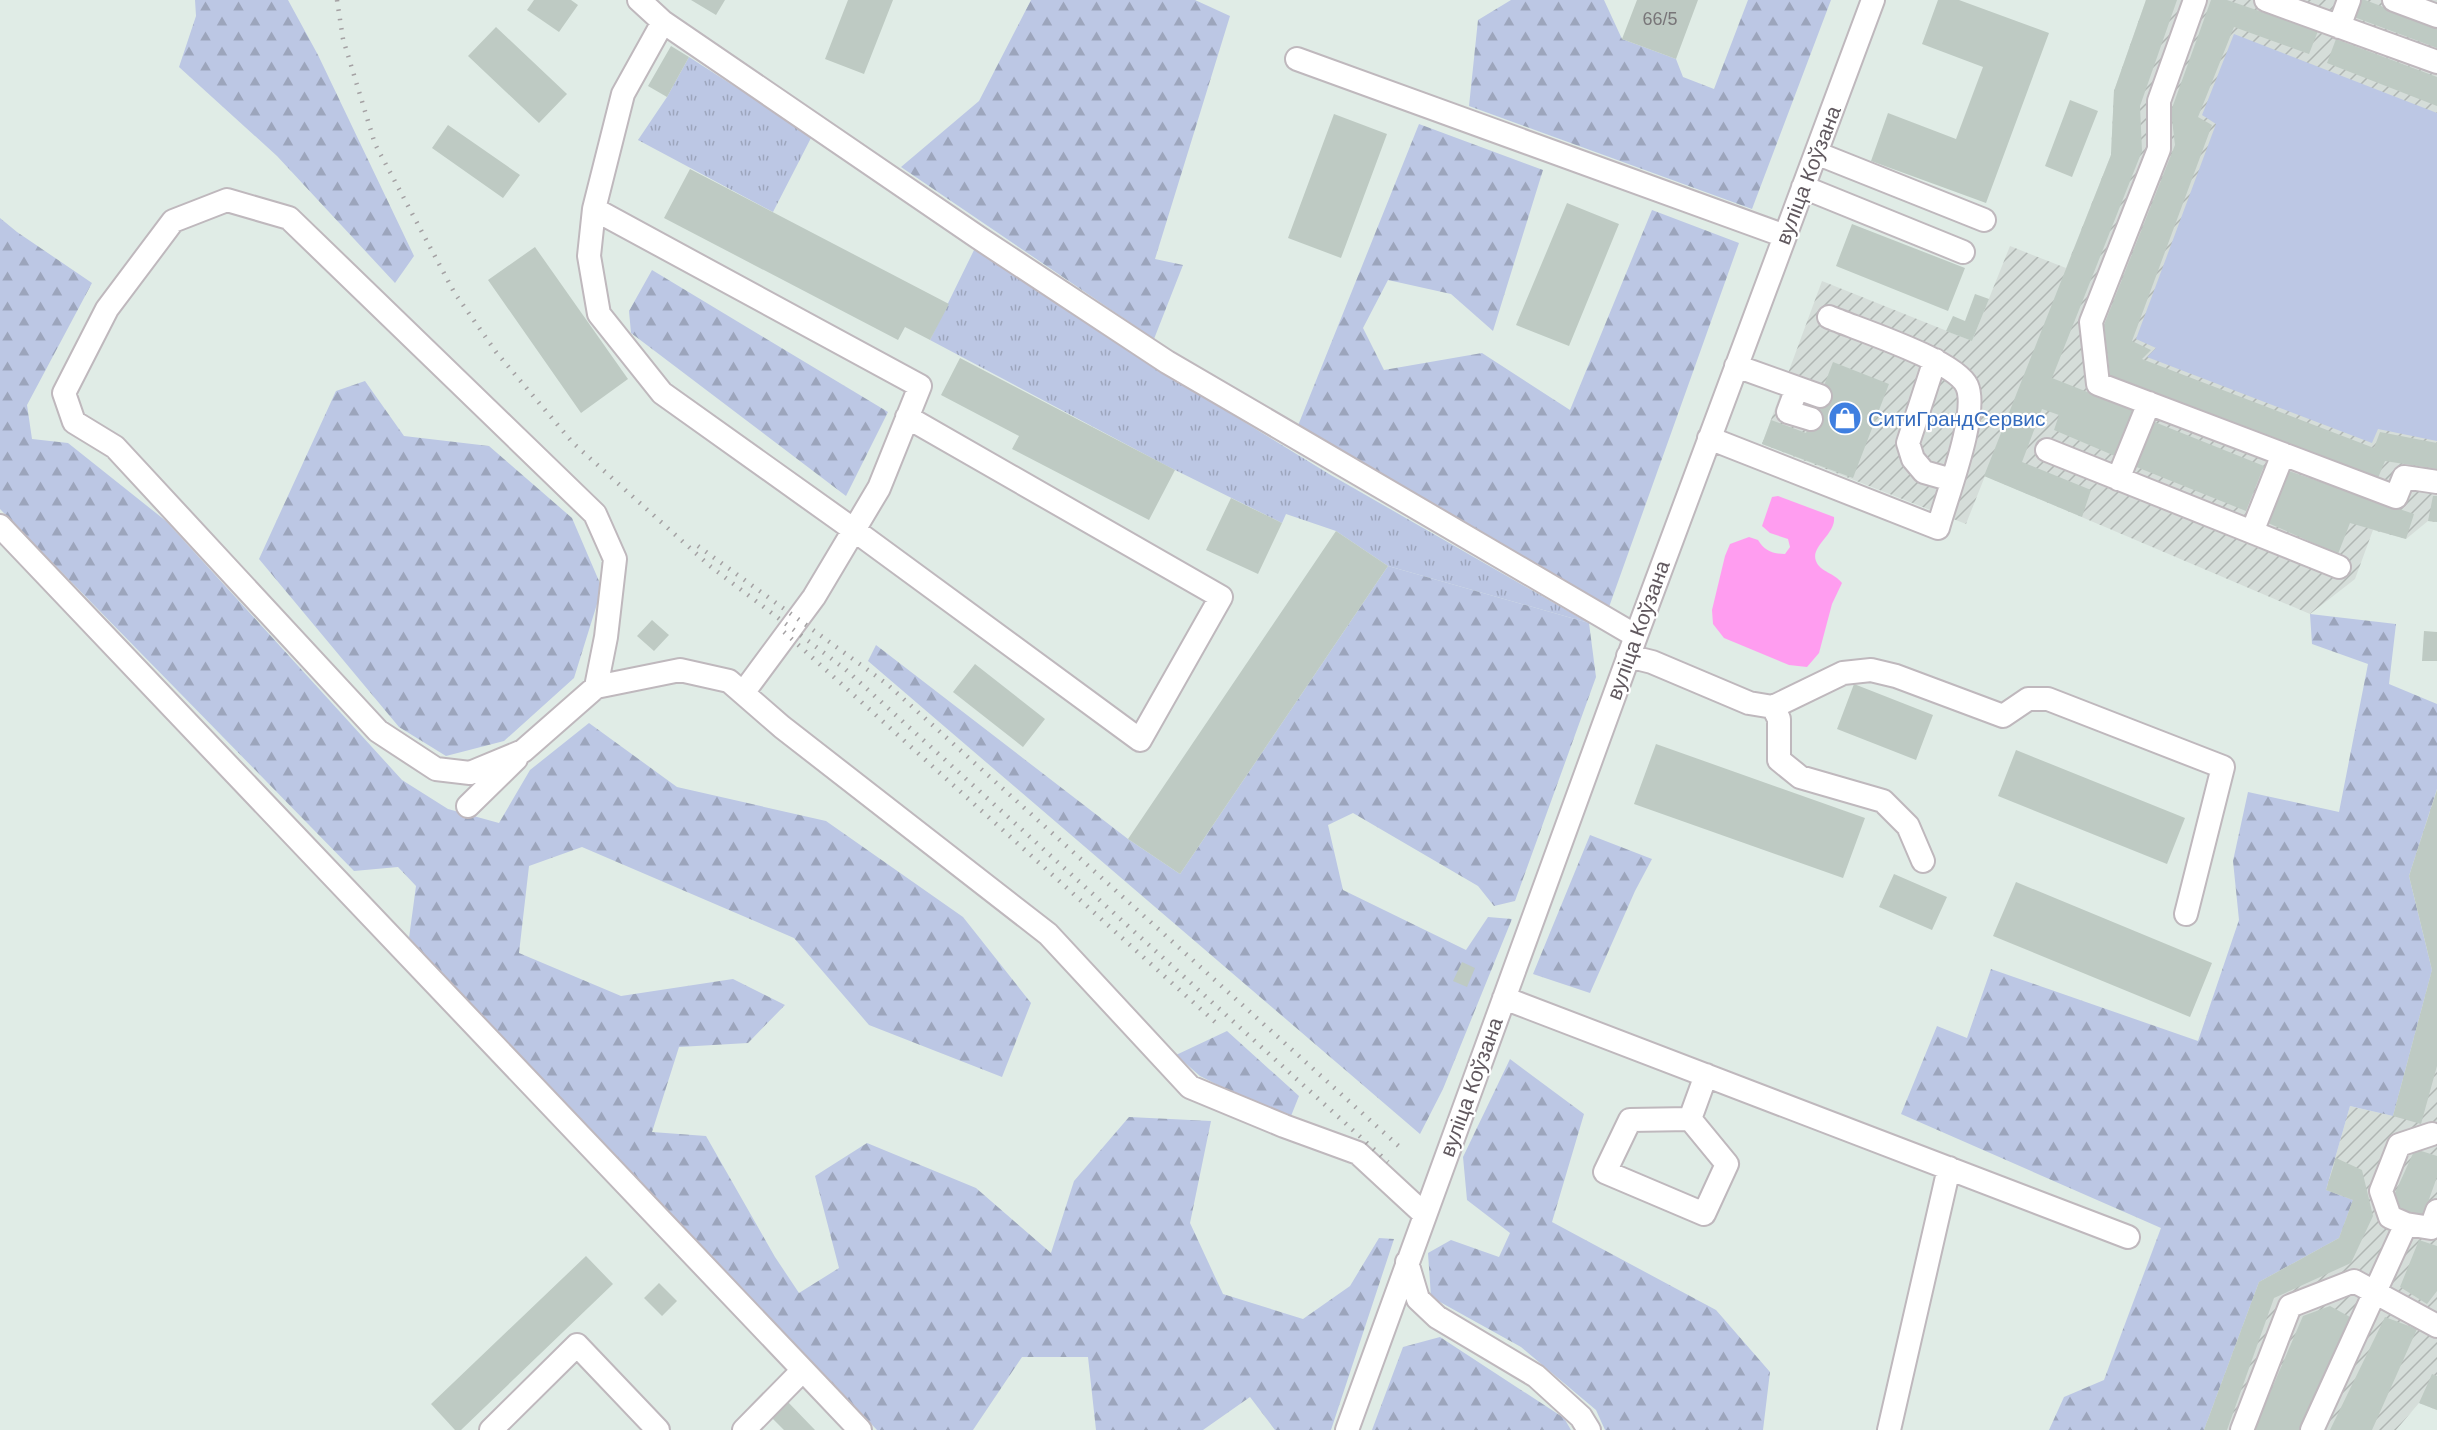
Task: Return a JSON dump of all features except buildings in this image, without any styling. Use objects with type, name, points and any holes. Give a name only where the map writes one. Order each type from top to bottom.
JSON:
[{"type":"street","points":[[639,0],[663,22],[989,245],[1167,362],[1632,646],[1652,662],[1749,703],[1773,706],[1843,673],[1871,670],[1896,675],[2003,716],[2028,699],[2048,699],[2223,767],[2186,914]]},
{"type":"street","name":"вуліца Коўзана","points":[[1347,1430],[1632,646],[1873,0]]},
{"type":"street","points":[[2195,0],[2159,102],[2159,149],[2091,322],[2098,384],[2396,497],[2404,477],[2437,482]]},
{"type":"street","points":[[2266,0],[2437,63]]},
{"type":"street","points":[[2339,27],[2349,0]]},
{"type":"street","points":[[2394,0],[2437,16]]},
{"type":"street","points":[[663,22],[623,94],[594,209],[589,255],[599,314],[662,393],[854,530],[1140,740],[1221,597],[907,417]]},
{"type":"street","points":[[1297,59],[1785,236]]},
{"type":"street","points":[[1816,153],[1984,220]]},
{"type":"street","points":[[1803,187],[1963,252]]},
{"type":"street","points":[[523,752],[470,773],[436,769],[378,730],[115,447],[74,422],[64,393],[107,309],[173,221],[227,200],[290,218],[595,514],[615,559],[606,636],[596,687]]},
{"type":"street","points":[[594,209],[920,386],[879,488],[814,597],[743,693]]},
{"type":"street","points":[[1709,438],[1938,528],[1968,423],[1969,399],[1966,386],[1955,373],[1935,360],[1829,317]]},
{"type":"street","points":[[1935,360],[1908,443],[1912,459],[1923,472],[1952,480]]},
{"type":"street","points":[[1736,366],[1820,396]]},
{"type":"street","points":[[1797,388],[1788,412],[1811,419]]},
{"type":"street","points":[[2118,479],[2149,403]]},
{"type":"street","points":[[2047,450],[2339,567]]},
{"type":"street","points":[[2252,532],[2283,454]]},
{"type":"street","points":[[0,526],[860,1430]]},
{"type":"street","points":[[468,806],[523,752],[596,687],[680,670],[729,681],[782,727],[1048,934],[1190,1087],[1284,1126],[1358,1153],[1424,1214]]},
{"type":"street","points":[[1773,706],[1779,719],[1779,760],[1800,777],[1883,801],[1908,826],[1923,861]]},
{"type":"street","points":[[1504,998],[2128,1237]]},
{"type":"street","points":[[1690,1119],[1706,1075]]},
{"type":"street","points":[[1690,1119],[1727,1164],[1704,1214],[1605,1172],[1630,1120],[1690,1119]]},
{"type":"street","points":[[2435,1129],[2398,1145],[2382,1191],[2390,1217],[2406,1224],[2431,1228],[2437,1210]]},
{"type":"street","points":[[1889,1430],[1949,1168]]},
{"type":"street","points":[[2312,1430],[2406,1224]]},
{"type":"street","points":[[1407,1262],[1418,1299],[1437,1317],[1536,1376],[1581,1417],[1589,1430]]},
{"type":"street","points":[[2242,1430],[2290,1306],[2354,1281],[2437,1326]]},
{"type":"street","points":[[491,1430],[578,1345],[658,1430]]},
{"type":"street","points":[[744,1430],[803,1370]]},
{"type":"shaded area","points":[[2146,0],[2437,0],[2437,522],[2428,521],[2406,539],[2373,530],[2355,579],[2310,614],[1985,476],[1966,524],[1762,444],[1822,281],[1972,341],[2010,246],[2066,268],[2111,155],[2114,91]]},
{"type":"shaded area","points":[[1778,496],[1834,517],[1834,523],[1815,556],[1821,568],[1842,583],[1832,604],[1819,653],[1807,667],[1789,665],[1724,638],[1713,624],[1712,610],[1730,544],[1749,537],[1758,540],[1766,549],[1776,553],[1785,554],[1790,547],[1788,539],[1770,533],[1762,526],[1772,497]]},
{"type":"shaded area","points":[[2437,789],[2437,1410],[2419,1403],[2396,1430],[2204,1430],[2259,1282],[2339,1238],[2326,1190],[2350,1106],[2393,1116],[2432,970],[2411,869]]},
{"type":"green space","points":[[195,0],[288,0],[318,55],[414,256],[395,283],[277,156],[179,67],[196,16]]},
{"type":"green space","points":[[1031,0],[1195,0],[1230,16],[1155,259],[1183,265],[1154,339],[901,167],[979,101]]},
{"type":"green space","points":[[1511,0],[1604,0],[1622,39],[1676,59],[1683,77],[1714,89],[1748,0],[1831,0],[1752,209],[1469,106],[1478,20]]},
{"type":"green space","points":[[2234,34],[2437,113],[2437,441],[2378,429],[2372,443],[2147,357],[2156,348],[2136,339],[2216,124],[2202,115]]},
{"type":"green space","points":[[689,57],[812,136],[773,212],[638,140],[667,97]]},
{"type":"green space","points":[[1419,124],[1543,170],[1493,331],[1451,294],[1388,280],[1363,328],[1384,370],[1482,353],[1570,410],[1652,210],[1739,243],[1609,607],[1297,428]]},
{"type":"green space","points":[[0,218],[92,283],[27,405],[32,439],[68,443],[166,521],[402,780],[448,809],[499,823],[530,770],[589,723],[677,787],[826,821],[963,917],[1031,1003],[1002,1077],[869,1025],[794,938],[582,847],[529,866],[519,953],[621,996],[733,979],[785,1005],[748,1043],[679,1047],[652,1132],[706,1136],[775,1257],[799,1293],[839,1268],[815,1176],[867,1143],[976,1188],[1051,1253],[1074,1181],[1129,1117],[1211,1121],[1190,1223],[1223,1294],[1303,1319],[1350,1286],[1379,1238],[1394,1239],[1331,1430],[1275,1430],[1250,1397],[1203,1430],[1096,1430],[1088,1357],[1022,1357],[973,1430],[877,1430],[409,938],[416,886],[398,867],[354,871],[0,509]]},
{"type":"green space","points":[[975,248],[1205,398],[1329,474],[1589,623],[1388,566],[1336,531],[1286,514],[1282,523],[1165,465],[930,340]]},
{"type":"green space","points":[[652,270],[888,412],[846,496],[631,333],[629,311]]},
{"type":"green space","points":[[365,381],[404,436],[489,446],[572,518],[602,588],[574,678],[504,741],[446,756],[399,727],[259,559],[336,391]]},
{"type":"green space","points":[[1388,566],[1589,623],[1596,677],[1515,901],[1494,906],[1478,886],[1353,813],[1328,825],[1343,890],[1466,950],[1488,917],[1512,919],[1443,1089],[1420,1134],[868,661],[876,645],[1128,839],[1180,874]]},
{"type":"green space","points":[[2310,614],[2396,624],[2389,684],[2437,704],[2437,789],[2409,876],[2432,970],[2393,1116],[2350,1106],[2326,1190],[2353,1200],[2339,1238],[2259,1282],[2204,1430],[2049,1430],[2064,1397],[2104,1380],[2161,1228],[1901,1114],[1937,1026],[1967,1038],[1991,969],[2198,1041],[2239,920],[2233,861],[2248,792],[2339,812],[2368,664],[2312,644]]},
{"type":"green space","points":[[1590,835],[1652,859],[1635,891],[1590,993],[1533,974]]},
{"type":"green space","points":[[1227,1031],[1299,1096],[1289,1121],[1200,1076],[1176,1055]]},
{"type":"green space","points":[[1510,1059],[1584,1114],[1552,1222],[1716,1310],[1770,1372],[1763,1430],[1605,1430],[1596,1410],[1521,1347],[1431,1297],[1428,1253],[1451,1240],[1499,1257],[1510,1233],[1467,1200],[1463,1157]]},
{"type":"green space","points":[[1440,1337],[1564,1418],[1571,1430],[1372,1430],[1403,1347]]},
{"type":"railway","points":[[337,0],[343,39],[375,144],[454,292],[496,352],[573,443],[710,566],[845,669],[1388,1162]]},
{"type":"railway","points":[[698,546],[887,684],[1403,1150]]},
{"type":"railway","points":[[784,632],[1215,1022]]},
{"type":"place","name":"СитиГрандСервис","points":[[1845,418]]}]
